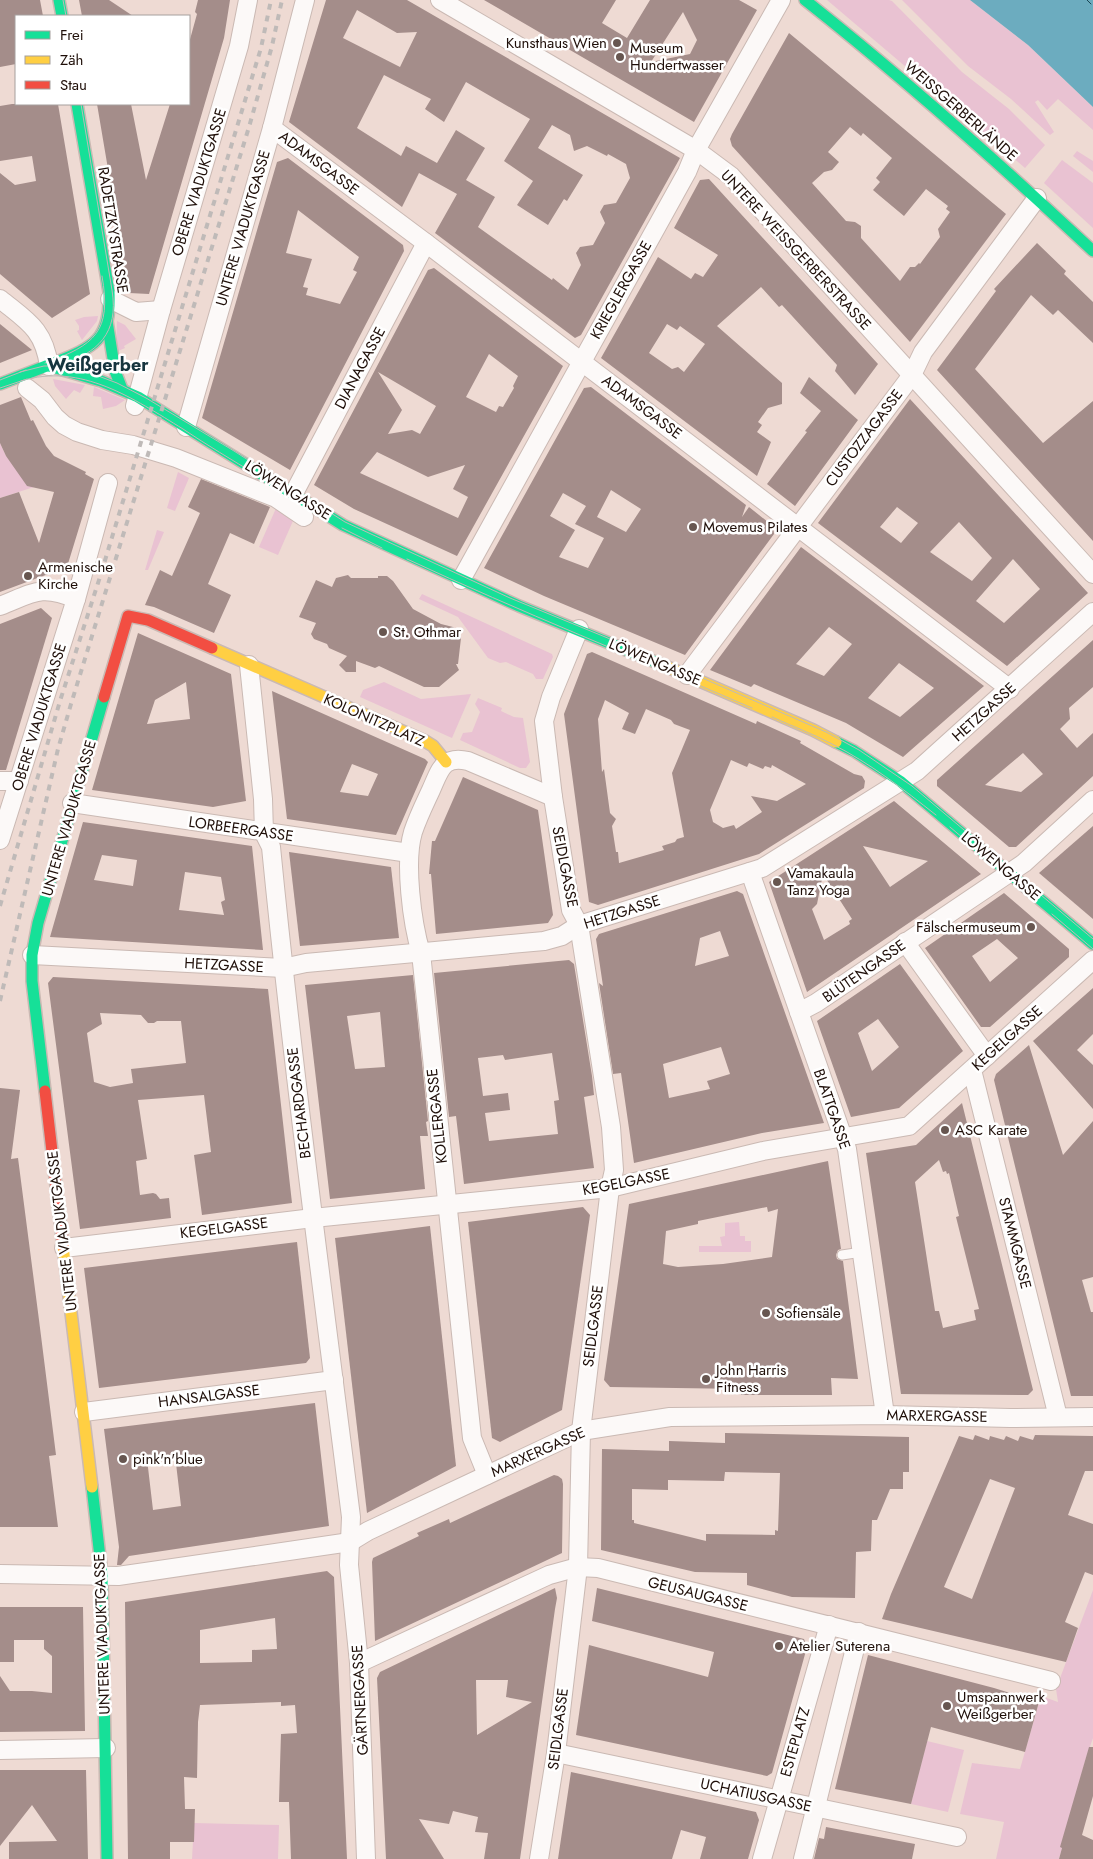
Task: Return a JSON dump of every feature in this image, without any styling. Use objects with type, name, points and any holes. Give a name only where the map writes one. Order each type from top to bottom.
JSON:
[{"type":"street","points":[[60,0],[62,15]]},
{"type":"street","name":"OBERE VIADUKTGASSE","points":[[136,402],[161,310],[239,46],[248,0]]},
{"type":"street","name":"UNTERE VIADUKTGASSE","points":[[186,426],[272,128],[305,0]]},
{"type":"street","name":"UNTERE WEISSGERBERSTRASSE","points":[[440,0],[696,150],[732,176],[1093,574]]},
{"type":"street","name":"KRIEGLERGASSE","points":[[461,580],[687,172],[696,150],[781,0]]},
{"type":"street","name":"WEISSGERBERLÄNDE","points":[[805,0],[883,63],[1037,198],[1093,251]]},
{"type":"street","name":"RADETZKYSTRASSE","points":[[0,384],[90,348],[101,335],[107,321],[110,299],[77,105]]},
{"type":"street","name":"ADAMSGASSE","points":[[272,128],[426,243],[1010,689]]},
{"type":"street","name":"CUSTOZZAGASSE","points":[[687,675],[912,375],[924,352],[1037,198]]},
{"type":"street","name":"DIANAGASSE","points":[[294,493],[426,243]]},
{"type":"street","points":[[0,299],[34,327],[41,336],[47,351],[49,366]]},
{"type":"street","points":[[110,299],[136,312],[161,310]]},
{"type":"street","points":[[107,321],[114,368],[122,389]]},
{"type":"street","name":"LÖWENGASSE","points":[[49,366],[122,389],[136,402],[186,426],[343,525],[519,606],[579,629],[687,675],[854,751],[900,782],[1093,944]]},
{"type":"street","points":[[27,388],[42,400],[64,425],[77,432],[176,458],[276,498],[304,517]]},
{"type":"street","name":"OBERE VIADUKTGASSE","points":[[0,840],[86,566],[108,483]]},
{"type":"street","points":[[0,606],[46,590],[59,592],[76,599]]},
{"type":"street","name":"HETZGASSE","points":[[32,955],[283,968],[306,963],[544,941],[562,936],[580,925],[762,868],[917,771],[1093,612]]},
{"type":"street","name":"UNTERE VIADUKTGASSE","points":[[107,1859],[102,1575],[32,981],[32,955],[38,923],[128,616]]},
{"type":"street","name":"KOLONITZPLATZ","points":[[128,616],[148,620],[425,741],[433,746],[446,762]]},
{"type":"street","points":[[446,762],[456,759],[468,761],[553,797],[545,732],[545,712],[579,629]]},
{"type":"street","name":"BECHARDGASSE","points":[[249,665],[263,799],[264,833],[270,847],[313,1218],[351,1517],[350,1542]]},
{"type":"street","name":"KOLLERGASSE","points":[[446,762],[439,772],[413,831],[408,871],[417,941],[421,953],[472,1438],[487,1475]]},
{"type":"street","points":[[0,780],[19,781]]},
{"type":"street","name":"SEIDLGASSE","points":[[539,1859],[556,1752],[578,1567],[580,1431],[610,1188],[614,1170],[611,1127],[580,925],[571,910],[553,797]]},
{"type":"street","name":"BLÜTENGASSE","points":[[799,1012],[816,1003],[1024,863],[1093,800]]},
{"type":"street","name":"LORBEERGASSE","points":[[72,803],[409,853]]},
{"type":"street","name":"BLATTGASSE","points":[[750,872],[847,1149],[885,1415]]},
{"type":"street","points":[[905,942],[987,1056]]},
{"type":"street","name":"KEGELGASSE","points":[[64,1248],[313,1218],[610,1188],[763,1152],[908,1126],[1093,960]]},
{"type":"street","name":"STAMMGASSE","points":[[972,1070],[1058,1417]]},
{"type":"street","name":"HANSALGASSE","points":[[84,1412],[334,1380]]},
{"type":"street","name":"MARXERGASSE","points":[[0,1574],[118,1576],[350,1542],[368,1531],[580,1431],[670,1417],[885,1415],[1010,1418],[1093,1417]]},
{"type":"street","name":"GÄRTNERGASSE","points":[[350,1542],[349,1564],[359,1664],[366,1859]]},
{"type":"street","name":"GEUSAUGASSE","points":[[359,1664],[549,1575],[578,1567],[598,1568],[1051,1681]]},
{"type":"street","name":"ESTEPLATZ","points":[[762,1859],[829,1625]]},
{"type":"street","points":[[803,1859],[859,1632]]},
{"type":"street","points":[[0,1750],[106,1748]]},
{"type":"street","name":"UCHATIUSGASSE","points":[[556,1752],[957,1837]]},
{"type":"lane","points":[[842,1255],[862,1252]]},
{"type":"shaded area","points":[[827,0],[892,1],[962,72],[1009,109],[1045,145],[1025,168]]},
{"type":"shaded area","points":[[902,0],[970,0],[1028,45],[1093,107],[1093,130],[1058,99],[1047,110],[1038,100],[1035,102],[1054,132],[1050,135],[1011,99],[968,66]]},
{"type":"shaded area","points":[[1077,151],[1093,161],[1093,172],[1073,156]]},
{"type":"shaded area","points":[[1062,160],[1093,183],[1093,228],[1044,183]]},
{"type":"shaded area","points":[[98,316],[97,321],[82,340],[77,331],[79,326],[75,320]]},
{"type":"shaded area","points":[[117,321],[125,325],[136,339],[124,346],[125,348],[116,352]]},
{"type":"shaded area","points":[[53,379],[85,385],[80,393],[74,390],[66,399],[55,386]]},
{"type":"shaded area","points":[[94,387],[125,400],[116,406],[103,409],[101,397],[93,396]]},
{"type":"shaded area","points":[[0,443],[6,456],[34,487],[0,498]]},
{"type":"shaded area","points":[[178,472],[189,478],[175,511],[167,508]]},
{"type":"shaded area","points":[[277,506],[296,514],[278,555],[259,547]]},
{"type":"shaded area","points":[[157,530],[164,532],[148,570],[145,570]]},
{"type":"shaded area","points":[[422,594],[552,654],[553,657],[543,679],[536,679],[533,674],[506,662],[500,663],[488,658],[458,617],[419,599]]},
{"type":"shaded area","points":[[384,682],[421,699],[471,694],[452,738],[360,697],[363,690]]},
{"type":"shaded area","points":[[478,698],[502,708],[501,711],[514,717],[523,718],[530,762],[526,768],[520,768],[460,740],[463,733],[472,732],[480,712],[475,704]]},
{"type":"shaded area","points":[[739,1222],[740,1236],[745,1236],[745,1241],[751,1241],[751,1252],[699,1252],[699,1246],[722,1246],[720,1237],[725,1236],[725,1223]]},
{"type":"shaded area","points":[[1093,1590],[1093,1738],[1059,1859],[996,1859],[1004,1822],[960,1814],[972,1763],[1020,1769],[1041,1696],[1058,1702],[1056,1689]]},
{"type":"shaded area","points":[[927,1741],[964,1750],[948,1812],[911,1804]]},
{"type":"shaded area","points":[[194,1823],[279,1825],[278,1859],[192,1859]]},
{"type":"water","points":[[970,0],[1093,0],[1093,107],[1028,45]]},
{"type":"building","points":[[0,0],[40,0],[43,15],[15,15],[15,64],[0,67]]},
{"type":"building","points":[[79,0],[109,0],[132,15],[82,15]]},
{"type":"building","points":[[198,0],[230,0],[224,38],[149,294],[129,293],[97,105],[131,105],[146,180],[170,105],[190,105],[190,39],[197,14],[195,12]]},
{"type":"building","points":[[326,0],[407,0],[680,158],[581,335],[575,338],[435,233],[457,194],[419,173],[402,207],[289,122]],"holes":[[[357,10],[397,33],[417,32],[400,67],[343,38]],[[384,75],[431,99],[425,109],[444,122],[466,82],[530,119],[504,161],[533,181],[517,205],[548,225],[564,199],[567,201],[583,175],[538,148],[552,125],[570,135],[574,151],[587,146],[607,156],[608,154],[626,164],[630,178],[616,203],[604,205],[600,212],[605,223],[593,245],[580,247],[576,253],[581,265],[568,290],[478,227],[495,197],[466,180],[485,148],[456,130],[437,163],[406,146],[401,156],[357,128]]]},
{"type":"building","points":[[484,0],[616,0],[602,23],[627,38],[650,0],[739,0],[757,10],[694,122]],"holes":[[[683,12],[697,40],[690,54],[651,62]]]},
{"type":"building","points":[[789,33],[1006,214],[910,342],[732,146],[730,139]],"holes":[[[850,127],[861,136],[863,133],[892,158],[876,178],[880,182],[873,190],[880,196],[904,216],[926,189],[948,206],[946,209],[950,212],[938,229],[940,237],[920,264],[910,267],[900,281],[861,238],[861,226],[855,222],[846,221],[812,183],[824,172],[832,170],[839,162],[828,152]]]},
{"type":"building","points":[[12,104],[58,105],[90,294],[52,318],[0,274],[0,173],[15,185],[36,181],[32,156],[0,161],[0,106]]},
{"type":"building","points":[[288,158],[403,245],[404,251],[290,470],[202,418],[277,162]],"holes":[[[298,210],[359,257],[353,270],[357,272],[340,304],[306,295],[308,288],[303,287],[312,259],[286,253]]]},
{"type":"building","points":[[709,179],[878,364],[855,395],[835,371],[837,365],[782,305],[779,307],[761,287],[717,326],[782,383],[782,404],[768,408],[758,422],[762,425],[757,432],[771,442],[757,476],[601,358],[658,257],[691,279],[695,273],[703,277],[718,255],[674,228],[700,180]],"holes":[[[667,324],[677,330],[680,326],[705,344],[684,372],[678,367],[672,369],[649,353]]]},
{"type":"building","points":[[1037,243],[1066,271],[1064,274],[1093,302],[1093,343],[1058,310],[1053,315],[1031,295],[975,369],[1043,443],[1093,401],[1093,541],[937,370],[996,291],[994,289]]},
{"type":"building","points":[[434,268],[563,366],[457,556],[354,509],[314,485],[428,270]],"holes":[[[489,354],[518,376],[513,386],[514,388],[503,407],[499,406],[496,412],[466,397]],[[378,372],[436,406],[420,434],[412,430],[388,434],[402,410]],[[377,452],[428,477],[465,465],[453,489],[468,497],[458,518],[360,473]]]},
{"type":"building","points":[[0,324],[32,350],[0,363]]},
{"type":"building","points":[[809,377],[858,420],[795,506],[767,484],[821,411],[800,393]]},
{"type":"building","points":[[591,387],[746,505],[742,517],[749,507],[773,526],[774,534],[685,655],[544,596],[484,568],[584,388]],"holes":[[[611,490],[641,509],[626,532],[597,517]],[[563,493],[586,506],[575,524],[604,538],[588,568],[559,557],[575,530],[550,516]]]},
{"type":"building","points":[[21,397],[31,421],[33,420],[46,446],[54,456],[86,472],[85,474],[94,479],[67,567],[0,592],[0,498],[19,492],[39,543],[54,492],[27,486],[6,456],[0,443],[0,405]]},
{"type":"building","points":[[910,399],[1088,593],[1007,666],[818,523]],"holes":[[[897,507],[918,523],[901,543],[880,527]],[[959,522],[992,558],[972,581],[930,552]],[[1013,559],[1040,589],[1004,623],[976,601]]]},
{"type":"building","points":[[201,479],[270,507],[254,544],[230,533],[208,584],[231,595],[214,633],[154,607],[145,605],[160,570],[172,576],[200,513],[188,507]]},
{"type":"building","points":[[801,547],[984,686],[903,757],[846,723],[754,684],[751,687],[710,670]],"holes":[[[829,627],[852,644],[824,676],[796,664]],[[899,663],[934,688],[900,717],[868,698]]]},
{"type":"building","name":"St. Othmar","points":[[348,575],[351,578],[387,576],[393,581],[413,609],[441,624],[453,627],[461,638],[458,664],[456,664],[459,670],[439,687],[424,687],[379,666],[375,668],[356,661],[356,672],[346,672],[339,665],[347,656],[329,648],[327,644],[314,639],[311,634],[316,623],[299,617],[316,580],[332,587],[336,578]]},
{"type":"building","points":[[41,608],[52,618],[6,770],[0,770],[0,624]]},
{"type":"building","points":[[138,633],[231,674],[246,801],[213,807],[92,790]],"holes":[[[186,682],[190,719],[147,724],[155,700]]]},
{"type":"building","points":[[1093,640],[1093,687],[1069,708],[1070,719],[1060,729],[1077,748],[1093,733],[1093,776],[1016,847],[1009,847],[937,786],[937,780]],"holes":[[[1023,753],[1043,774],[1021,792],[985,785]]]},
{"type":"building","points":[[592,652],[756,724],[757,721],[801,741],[800,743],[854,774],[862,776],[865,781],[864,788],[759,854],[598,905],[589,902],[564,714],[587,654]],"holes":[[[605,700],[629,713],[622,729],[635,734],[646,709],[690,730],[672,773],[684,837],[662,846],[664,850],[619,863],[612,826],[616,819],[610,813],[604,769],[602,772],[598,719]],[[731,760],[747,767],[749,763],[763,769],[765,766],[771,768],[772,765],[806,784],[777,801],[751,796],[762,812],[736,829],[734,825],[723,828],[713,822],[710,810]]]},
{"type":"building","points":[[272,691],[428,762],[396,835],[287,819]],"holes":[[[352,764],[378,774],[368,796],[340,792]]]},
{"type":"building","points":[[463,777],[538,810],[553,915],[548,923],[436,934],[431,874],[429,874],[432,841],[435,841]]},
{"type":"building","points":[[894,801],[981,874],[807,992],[769,882]],"holes":[[[863,846],[928,861],[890,887]],[[823,874],[852,919],[849,921],[850,924],[824,940],[812,909],[817,904]]]},
{"type":"building","points":[[83,822],[252,846],[263,950],[50,937]],"holes":[[[102,855],[137,860],[133,886],[94,880]],[[185,872],[221,877],[225,900],[221,902],[224,915],[179,910]]]},
{"type":"building","points":[[1093,826],[1093,919],[1039,873]]},
{"type":"building","points":[[289,852],[391,867],[399,938],[300,946]]},
{"type":"building","points":[[737,891],[743,894],[824,1123],[762,1133],[634,1163],[621,1073],[613,1074],[599,983],[603,986],[596,939],[599,934]],"holes":[[[720,931],[729,956],[695,966],[700,938]],[[721,1047],[730,1074],[707,1081],[710,1089],[669,1098],[663,1064]]]},
{"type":"building","points":[[1004,893],[1069,949],[1069,957],[990,1027],[981,1027],[925,948]],"holes":[[[997,939],[1018,958],[990,982],[972,956]]]},
{"type":"building","points":[[569,960],[574,964],[594,1095],[584,1097],[594,1168],[464,1184],[456,1116],[449,1117],[434,973]],"holes":[[[552,1053],[559,1100],[554,1101],[558,1134],[489,1141],[485,1113],[510,1110],[508,1093],[483,1096],[478,1058],[503,1055],[505,1060]]]},
{"type":"building","points":[[900,964],[963,1051],[899,1108],[851,1117],[817,1021]],"holes":[[[878,1019],[899,1047],[872,1071],[858,1033]]]},
{"type":"building","points":[[413,975],[428,1121],[426,1122],[428,1136],[420,1136],[425,1189],[330,1199],[305,985]],"holes":[[[380,1012],[385,1067],[355,1069],[347,1016]]]},
{"type":"building","points":[[53,977],[268,989],[292,1203],[202,1215],[194,1155],[211,1152],[204,1095],[138,1100],[147,1159],[136,1161],[140,1195],[153,1193],[160,1199],[169,1198],[171,1218],[80,1229],[48,983]],"holes":[[[100,1013],[141,1015],[148,1023],[181,1021],[186,1063],[131,1069],[133,1083],[110,1087],[94,1082],[87,1033],[102,1024]]]},
{"type":"building","points":[[1093,988],[1093,1034],[1077,1050],[1093,1065],[1093,1109],[1033,1041]]},
{"type":"building","points":[[1029,1045],[1063,1155],[1093,1121],[1093,1277],[1082,1280],[1091,1312],[1093,1312],[1093,1396],[1071,1396],[994,1080],[996,1074]]},
{"type":"building","points":[[0,1088],[20,1090],[11,1159],[18,1158],[39,1320],[56,1455],[49,1456],[58,1527],[0,1527]]},
{"type":"building","points":[[962,1103],[1033,1390],[1028,1395],[901,1394],[866,1153],[916,1145]],"holes":[[[939,1160],[943,1172],[949,1173],[959,1216],[956,1217],[979,1309],[974,1310],[976,1320],[943,1328],[939,1311],[935,1311],[915,1182]]]},
{"type":"building","points":[[828,1161],[841,1249],[838,1250],[836,1255],[837,1259],[843,1261],[858,1379],[831,1378],[832,1395],[741,1395],[742,1389],[610,1387],[604,1380],[629,1204]],"holes":[[[767,1207],[768,1212],[778,1209],[772,1257],[723,1264],[678,1267],[663,1264],[666,1231],[698,1224],[698,1221]]]},
{"type":"building","points":[[583,1207],[590,1215],[562,1410],[500,1442],[492,1438],[468,1222]]},
{"type":"building","points":[[430,1226],[456,1466],[367,1513],[335,1238]]},
{"type":"building","points":[[297,1242],[310,1358],[306,1363],[99,1388],[84,1268]]},
{"type":"building","points":[[315,1403],[329,1526],[129,1556],[121,1565],[117,1565],[119,1547],[104,1429]],"holes":[[[175,1455],[181,1506],[153,1510],[147,1459]]]},
{"type":"building","points":[[725,1433],[909,1437],[909,1472],[903,1472],[903,1489],[890,1489],[877,1520],[872,1520],[871,1551],[856,1552],[855,1598],[792,1597],[747,1585],[747,1573],[695,1572],[601,1550],[602,1449],[669,1451],[669,1441],[725,1443]],"holes":[[[725,1472],[780,1473],[778,1531],[775,1530],[775,1535],[706,1534],[706,1541],[634,1523],[634,1520],[632,1520],[632,1489],[668,1490],[668,1480],[724,1481]]]},
{"type":"building","points":[[975,1435],[989,1440],[990,1436],[1004,1440],[1006,1436],[1018,1441],[1020,1436],[1033,1440],[1035,1435],[1093,1436],[1093,1471],[1085,1471],[1068,1515],[1093,1524],[1093,1575],[1085,1572],[1065,1622],[1078,1628],[1066,1662],[882,1619],[959,1436],[973,1440]],"holes":[[[990,1479],[1015,1488],[972,1599],[944,1587]]]},
{"type":"building","points":[[554,1475],[562,1479],[563,1484],[562,1553],[375,1641],[373,1558],[419,1536],[417,1533],[449,1519],[450,1523]]},
{"type":"building","points":[[327,1571],[334,1577],[347,1859],[291,1859],[289,1802],[279,1802],[281,1734],[297,1733],[295,1705],[281,1706],[281,1702],[200,1705],[197,1778],[184,1777],[185,1809],[195,1809],[194,1842],[170,1842],[170,1859],[128,1859],[125,1602]],"holes":[[[275,1618],[277,1649],[252,1650],[252,1662],[200,1663],[200,1630]]]},
{"type":"building","points":[[555,1588],[557,1598],[520,1859],[484,1859],[488,1833],[475,1832],[478,1817],[453,1811],[449,1824],[419,1819],[444,1859],[386,1859],[377,1678],[380,1672]],"holes":[[[476,1680],[508,1680],[506,1697],[532,1702],[477,1735]]]},
{"type":"building","points":[[597,1588],[804,1639],[807,1647],[772,1773],[767,1776],[576,1735],[589,1645],[708,1677],[714,1652],[592,1621]]},
{"type":"building","points":[[0,1607],[83,1607],[85,1731],[0,1732],[0,1676],[10,1691],[52,1693],[52,1656],[44,1649],[44,1640],[14,1640],[14,1662],[0,1662]]},
{"type":"building","name":"Umspannwerk Weißgerber","points":[[868,1655],[994,1688],[1039,1702],[1025,1752],[931,1727],[911,1804],[835,1789]]},
{"type":"building","points":[[1089,1747],[1093,1747],[1093,1796],[1082,1835],[1093,1840],[1093,1859],[1059,1859],[1062,1848],[1060,1847]]},
{"type":"building","points":[[0,1770],[86,1770],[88,1859],[9,1859],[9,1842],[57,1841],[32,1805],[0,1846]]},
{"type":"building","points":[[571,1772],[756,1812],[759,1820],[748,1859],[700,1859],[706,1837],[681,1830],[672,1859],[558,1859]]},
{"type":"building","points":[[826,1827],[915,1844],[912,1859],[814,1859],[819,1838],[824,1839]]},
{"type":"ferry route","points":[[1087,0],[1093,6]]},
{"type":"tram line","points":[[63,0],[66,15]]},
{"type":"tram line","points":[[60,366],[73,361],[95,347],[109,330],[112,318],[112,290],[81,105]]},
{"type":"tram line","points":[[45,363],[76,350],[96,334],[102,323],[104,311],[102,276]]},
{"type":"tram line","points":[[20,372],[44,366],[58,366],[93,374],[117,383],[146,398],[234,451],[345,522],[510,598],[654,657],[826,732],[859,750],[912,786],[1093,939]]},
{"type":"tram line","points":[[0,380],[26,370]]},
{"type":"tram line","points":[[21,381],[43,376],[65,376],[86,380],[106,387],[145,406],[257,475]]},
{"type":"tram line","points":[[0,388],[27,379]]},
{"type":"tram line","points":[[342,528],[382,548]]},
{"type":"tram line","points":[[407,559],[752,708]]},
{"type":"tram line","points":[[772,717],[825,740],[860,759],[936,815]]},
{"type":"tram line","points":[[950,827],[1011,879]]},
{"type":"tram line","points":[[1052,914],[1093,949]]},
{"type":"railway","points":[[0,906],[60,701],[99,580],[261,48],[271,0]]},
{"type":"railway","points":[[0,1001],[58,749],[249,127],[272,46],[282,0]]},
{"type":"traffic: fast","points":[[59,0],[62,15]]},
{"type":"traffic: fast","points":[[805,0],[952,122],[1093,251]]},
{"type":"traffic: fast","points":[[0,384],[80,352],[97,340],[107,321],[109,292],[77,105]]},
{"type":"traffic: fast","points":[[107,321],[115,371],[122,389]]},
{"type":"traffic: fast","points":[[49,366],[101,381],[138,397],[343,525],[519,606],[665,666]]},
{"type":"traffic: fast","points":[[45,1091],[32,981],[32,955],[38,923],[104,697]]},
{"type":"traffic: fast","points":[[836,742],[854,751],[900,781],[1093,944]]},
{"type":"traffic: fast","points":[[92,1487],[102,1575],[107,1859]]},
{"type":"traffic: slow","points":[[212,648],[425,741],[433,746],[446,762]]},
{"type":"traffic: slow","points":[[665,666],[813,730],[836,742]]},
{"type":"traffic: slow","points":[[63,1246],[92,1487]]},
{"type":"traffic: jam","points":[[104,697],[128,616],[148,620],[212,648]]},
{"type":"traffic: jam","points":[[45,1091],[63,1246]]},
{"type":"place","name":"Kunsthaus Wien","points":[[617,43]]},
{"type":"place","name":"Museum Hundertwasser","points":[[620,57]]},
{"type":"place","name":"Movemus Pilates","points":[[693,527]]},
{"type":"place","name":"Armenische Kirche","points":[[28,576]]},
{"type":"place","name":"St. Othmar","points":[[383,632]]},
{"type":"place","name":"Vamakaula Tanz Yoga","points":[[777,882]]},
{"type":"place","name":"Fälschermuseum","points":[[1031,927]]},
{"type":"place","name":"ASC Karate","points":[[945,1130]]},
{"type":"place","name":"Sofiensäle","points":[[766,1313]]},
{"type":"place","name":"John Harris Fitness","points":[[706,1379]]},
{"type":"place","name":"pink'n'blue","points":[[123,1459]]},
{"type":"place","name":"Atelier Suterena","points":[[779,1646]]},
{"type":"place","name":"Umspannwerk Weißgerber","points":[[947,1706]]},
{"type":"district","name":"Weißgerber","points":[[98,365]]}]
